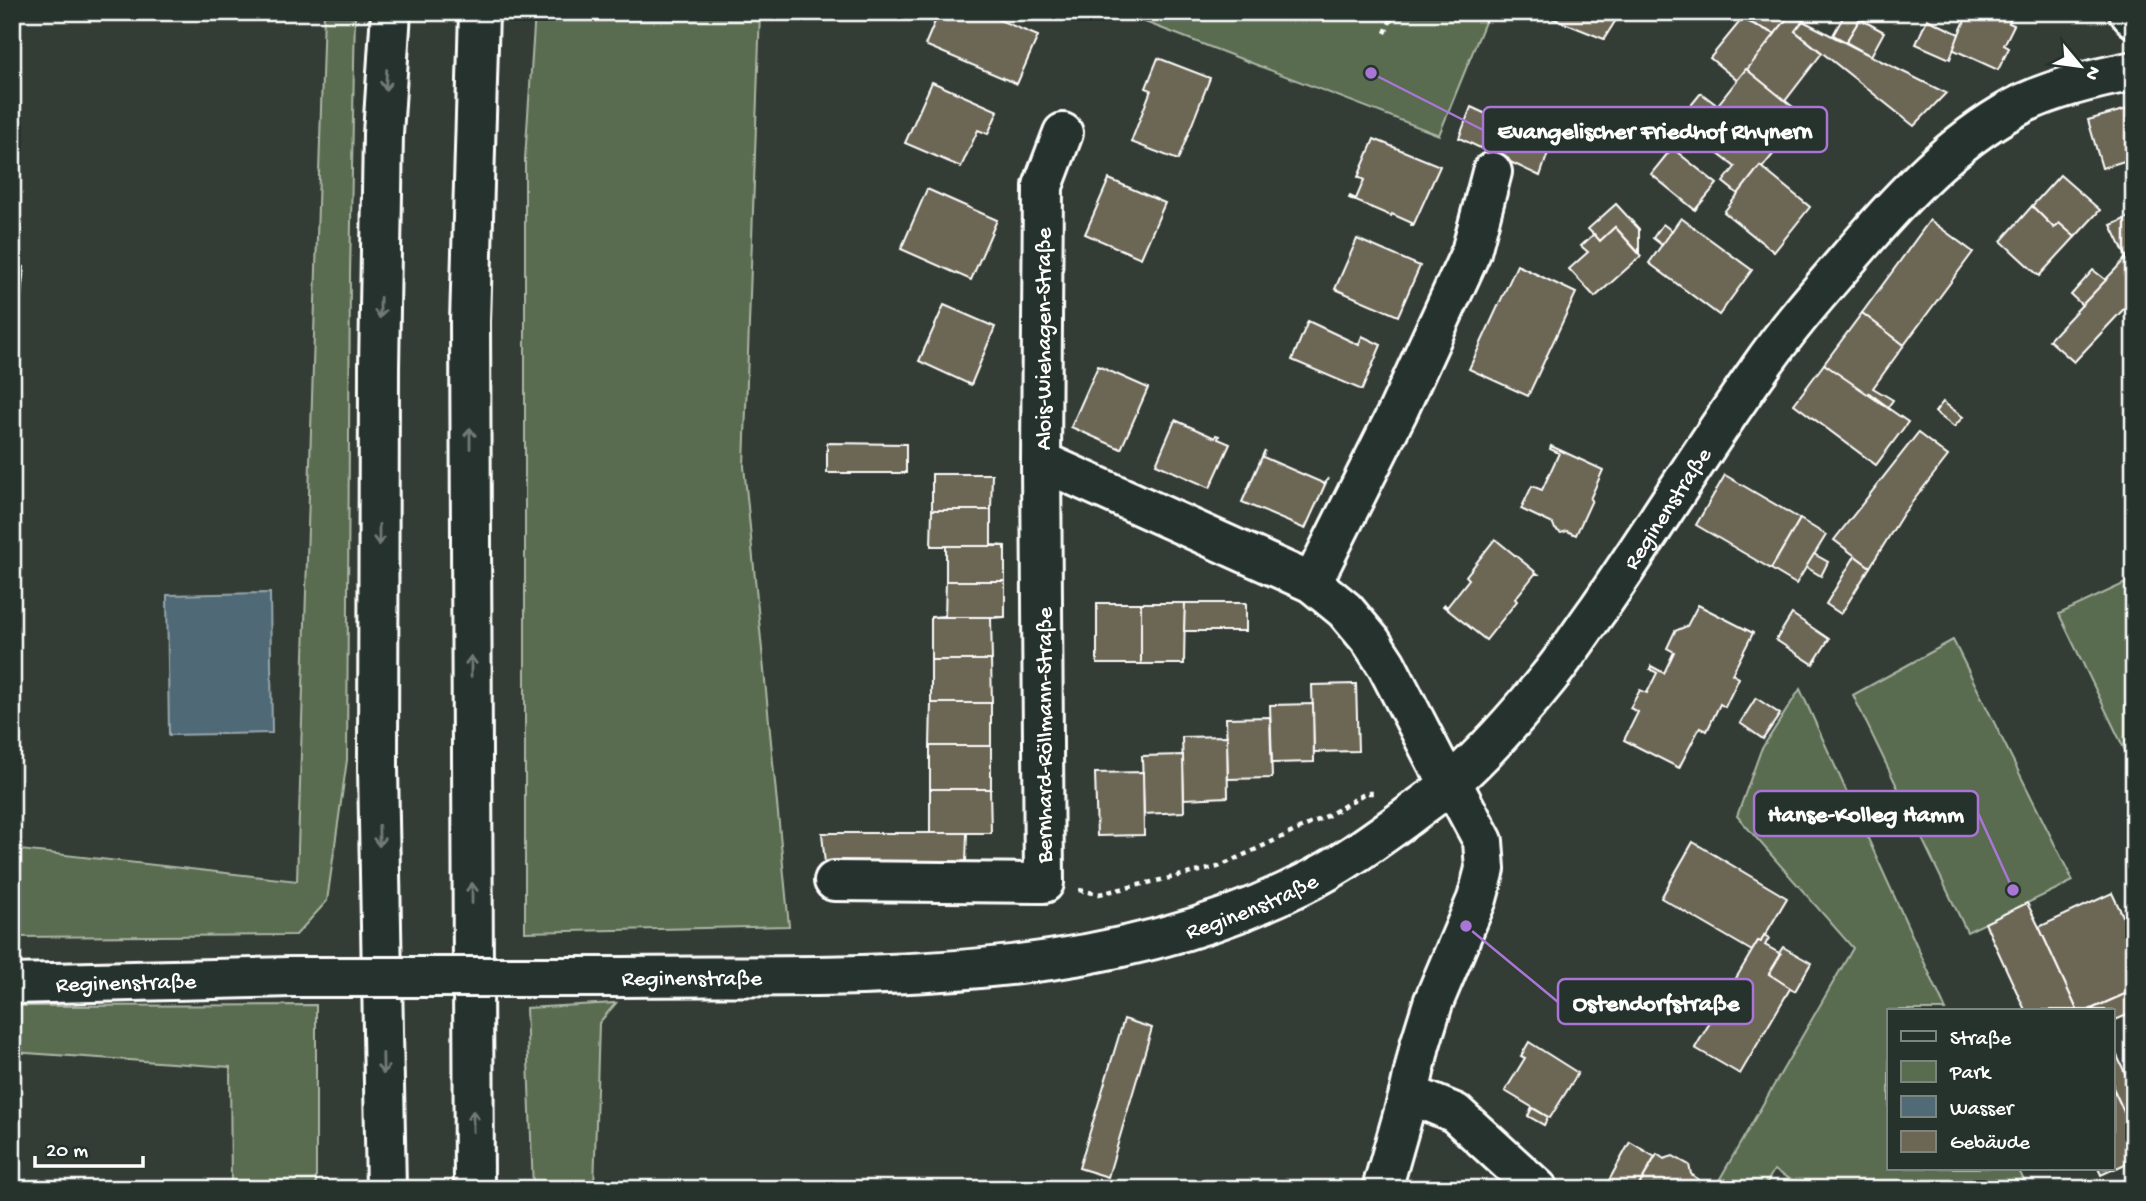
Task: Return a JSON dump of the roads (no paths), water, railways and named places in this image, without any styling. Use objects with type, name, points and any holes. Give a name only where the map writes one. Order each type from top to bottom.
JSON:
[{"type":"main road","points":[[386,1189],[378,768],[379,368],[383,134],[391,12]]},
{"type":"main road","points":[[474,1189],[470,322],[479,12]]},
{"type":"main road","points":[[2129,12],[2134,18]]},
{"type":"main road","name":"Reginenstraße","points":[[12,984],[292,977],[612,977],[976,970],[1103,953],[1180,933],[1305,884],[1369,845],[1451,783],[1551,676],[1760,368],[1840,268],[1909,190],[1975,134],[2026,103],[2091,80],[2134,71]]},
{"type":"main road","name":"Alois-Wiehagen-Straße","points":[[1063,133],[1043,186],[1041,461],[1312,583],[1345,610],[1386,664],[1437,763],[1483,841],[1485,869],[1477,899],[1433,1003],[1382,1189]]},
{"type":"main road","points":[[1312,583],[1397,413],[1471,252],[1492,172]]},
{"type":"main road","name":"Bernhard-Röllmann-Straße","points":[[834,881],[1044,883],[1041,461]]},
{"type":"main road","points":[[1409,1094],[1455,1113],[1538,1189]]},
{"type":"water","points":[[270,593],[272,733],[169,735],[167,595]]},
{"type":"place","name":"Evangelischer Friedhof Rhynern","points":[[1371,73]]},
{"type":"place","name":"Hanse-Kolleg Hamm","points":[[2013,890]]},
{"type":"place","name":"Ostendorfstraße","points":[[1466,926]]}]
